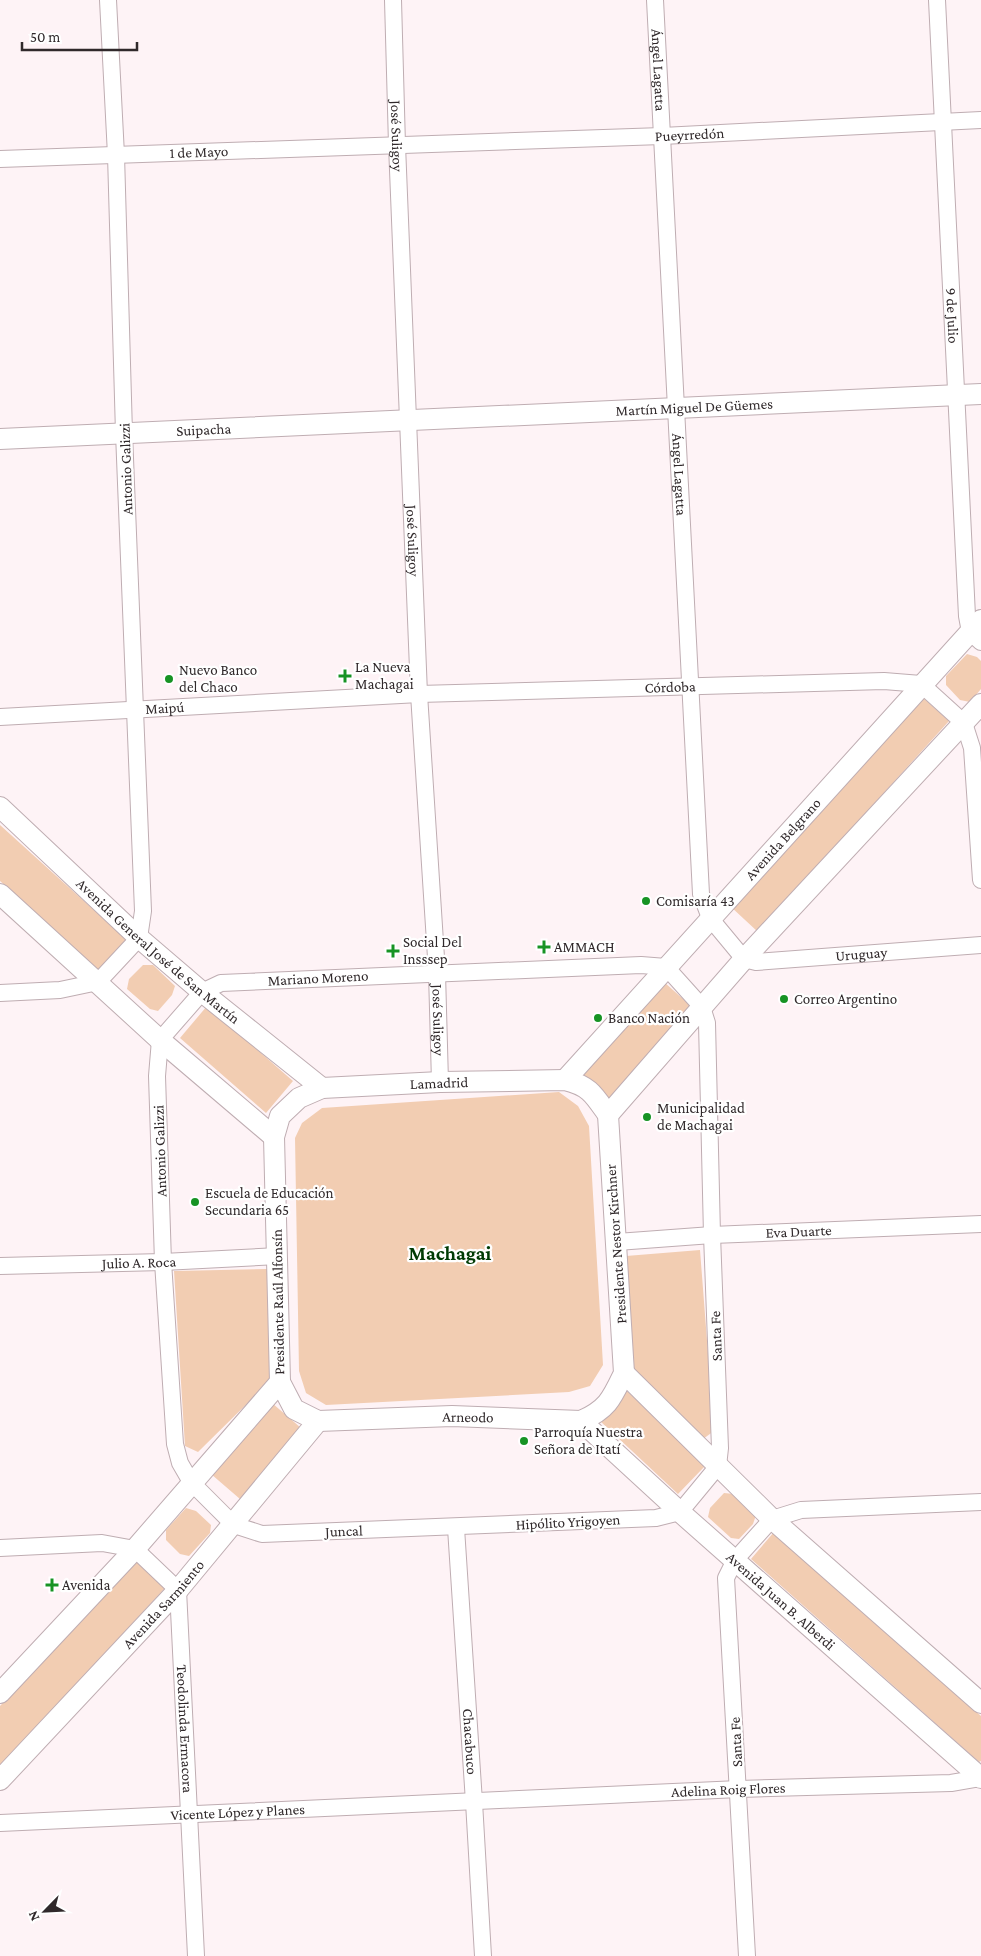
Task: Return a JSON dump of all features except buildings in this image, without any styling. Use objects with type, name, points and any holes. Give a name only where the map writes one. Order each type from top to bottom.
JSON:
[{"type":"street","name":"Antonio Galizzi","points":[[108,0],[116,155],[124,433],[142,911],[140,938]]},
{"type":"street","name":"José Suligoy","points":[[393,0],[419,694],[437,973],[440,1082]]},
{"type":"street","name":"Ángel Lagatta","points":[[655,0],[702,894],[710,918]]},
{"type":"street","name":"9 de Julio","points":[[937,0],[958,395],[967,616],[977,631]]},
{"type":"street","name":"Pueyrredón","points":[[397,145],[662,136],[981,120]]},
{"type":"street","name":"1 de Mayo","points":[[0,159],[397,145]]},
{"type":"street","name":"Martín Miguel De Güemes","points":[[408,419],[981,394]]},
{"type":"street","name":"Suipacha","points":[[0,439],[408,419]]},
{"type":"street","name":"Avenida Belgrano","points":[[565,1080],[921,684],[977,631]]},
{"type":"street","name":"Córdoba","points":[[419,694],[884,681],[921,684]]},
{"type":"street","points":[[921,684],[964,723],[972,748],[981,880]]},
{"type":"street","name":"Maipú","points":[[0,717],[419,694]]},
{"type":"street","points":[[608,1115],[744,959],[981,704]]},
{"type":"street","name":"Avenida General José de San Martín","points":[[0,807],[140,938],[202,992],[322,1088]]},
{"type":"street","points":[[0,894],[160,1040],[274,1137]]},
{"type":"street","points":[[710,918],[744,959]]},
{"type":"street","points":[[0,993],[60,990],[98,982],[140,938]]},
{"type":"street","name":"Uruguay","points":[[744,959],[756,962],[981,945]]},
{"type":"street","points":[[437,973],[641,965],[666,967],[702,1007]]},
{"type":"street","name":"Mariano Moreno","points":[[202,992],[221,983],[437,973]]},
{"type":"street","points":[[160,1040],[202,992]]},
{"type":"street","name":"Santa Fe","points":[[702,1007],[706,1023],[720,1448],[718,1466]]},
{"type":"street","name":"Antonio Galizzi","points":[[160,1040],[157,1076],[163,1262]]},
{"type":"street","name":"Lamadrid","points":[[290,1107],[299,1098],[322,1088],[440,1082],[565,1080],[580,1084],[592,1091]]},
{"type":"street","name":"Presidente Nestor Kirchner","points":[[581,1421],[597,1414],[611,1400],[624,1373],[608,1115],[592,1091]]},
{"type":"street","name":"Presidente Raúl Alfonsín","points":[[290,1107],[280,1116],[274,1137],[280,1382],[294,1409],[318,1421]]},
{"type":"street","name":"Eva Duarte","points":[[617,1242],[712,1235],[981,1224]]},
{"type":"street","name":"Julio A. Roca","points":[[0,1266],[163,1262],[278,1256]]},
{"type":"street","points":[[163,1262],[175,1444],[180,1463],[191,1482],[234,1525]]},
{"type":"street","points":[[624,1373],[772,1519],[981,1703]]},
{"type":"street","points":[[0,1693],[135,1549],[191,1482],[280,1382]]},
{"type":"street","name":"Arneodo","points":[[318,1421],[452,1416],[581,1421]]},
{"type":"street","name":"Avenida Sarmiento","points":[[0,1780],[178,1590],[234,1525],[318,1421]]},
{"type":"street","name":"Avenida Juan B. Alberdi","points":[[581,1421],[680,1512],[981,1778]]},
{"type":"street","points":[[680,1512],[718,1466]]},
{"type":"street","points":[[735,1560],[772,1519],[801,1510],[981,1502]]},
{"type":"street","name":"Hipólito Yrigoyen","points":[[456,1528],[656,1518],[680,1512]]},
{"type":"street","name":"Juncal","points":[[234,1525],[262,1534],[456,1528]]},
{"type":"street","name":"Chacabuco","points":[[456,1528],[483,1956]]},
{"type":"street","points":[[0,1548],[102,1543],[135,1549],[178,1590]]},
{"type":"street","name":"Santa Fe","points":[[735,1560],[726,1578],[747,1956]]},
{"type":"street","name":"Teodolinda Ermacora","points":[[178,1590],[196,1956]]},
{"type":"street","name":"Adelina Roig Flores","points":[[474,1802],[739,1789],[951,1783],[981,1778]]},
{"type":"street","name":"Vicente López y Planes","points":[[0,1822],[474,1802]]},
{"type":"shaded area","points":[[967,654],[977,657],[981,661],[981,689],[970,702],[960,700],[946,685],[946,676]]},
{"type":"shaded area","points":[[921,696],[949,721],[758,932],[730,906]]},
{"type":"shaded area","points":[[0,825],[128,941],[100,972],[0,881]]},
{"type":"shaded area","points":[[143,965],[153,965],[175,986],[172,995],[158,1011],[150,1009],[127,989],[129,979]]},
{"type":"shaded area","points":[[664,982],[692,1007],[609,1099],[582,1074]]},
{"type":"shaded area","points":[[207,1006],[293,1081],[266,1113],[180,1038]]},
{"type":"shaded area","points":[[559,1092],[578,1106],[589,1126],[603,1365],[590,1386],[569,1392],[326,1405],[306,1393],[299,1371],[295,1138],[302,1123],[322,1108]]},
{"type":"shaded area","points":[[700,1250],[714,1431],[703,1439],[633,1370],[626,1256]]},
{"type":"shaded area","points":[[267,1269],[270,1381],[198,1452],[185,1446],[174,1271]]},
{"type":"shaded area","points":[[627,1391],[706,1465],[678,1494],[600,1421]]},
{"type":"shaded area","points":[[272,1403],[301,1428],[240,1499],[211,1474]]},
{"type":"shaded area","points":[[724,1493],[734,1494],[756,1515],[753,1524],[739,1539],[731,1538],[708,1517],[710,1508]]},
{"type":"shaded area","points":[[186,1508],[196,1511],[211,1525],[210,1533],[189,1556],[180,1554],[166,1540],[166,1530]]},
{"type":"shaded area","points":[[774,1532],[981,1716],[981,1761],[979,1762],[751,1559]]},
{"type":"shaded area","points":[[135,1560],[165,1588],[0,1767],[0,1706]]},
{"type":"place","name":"La Nueva Machagai","points":[[345,676]]},
{"type":"place","name":"Nuevo Banco del Chaco","points":[[169,679]]},
{"type":"place","name":"Comisaría 43","points":[[646,901]]},
{"type":"place","name":"AMMACH","points":[[544,947]]},
{"type":"place","name":"Social Del Insssep","points":[[393,951]]},
{"type":"place","name":"Correo Argentino","points":[[784,999]]},
{"type":"place","name":"Banco Nación","points":[[598,1018]]},
{"type":"place","name":"Municipalidad de Machagai","points":[[647,1117]]},
{"type":"place","name":"Escuela de Educación Secundaria 65","points":[[195,1202]]},
{"type":"place","name":"Parroquía Nuestra Señora de Itatí","points":[[524,1441]]},
{"type":"place","name":"Avenida","points":[[52,1585]]},
{"type":"district","name":"Machagai","points":[[450,1253]]}]
